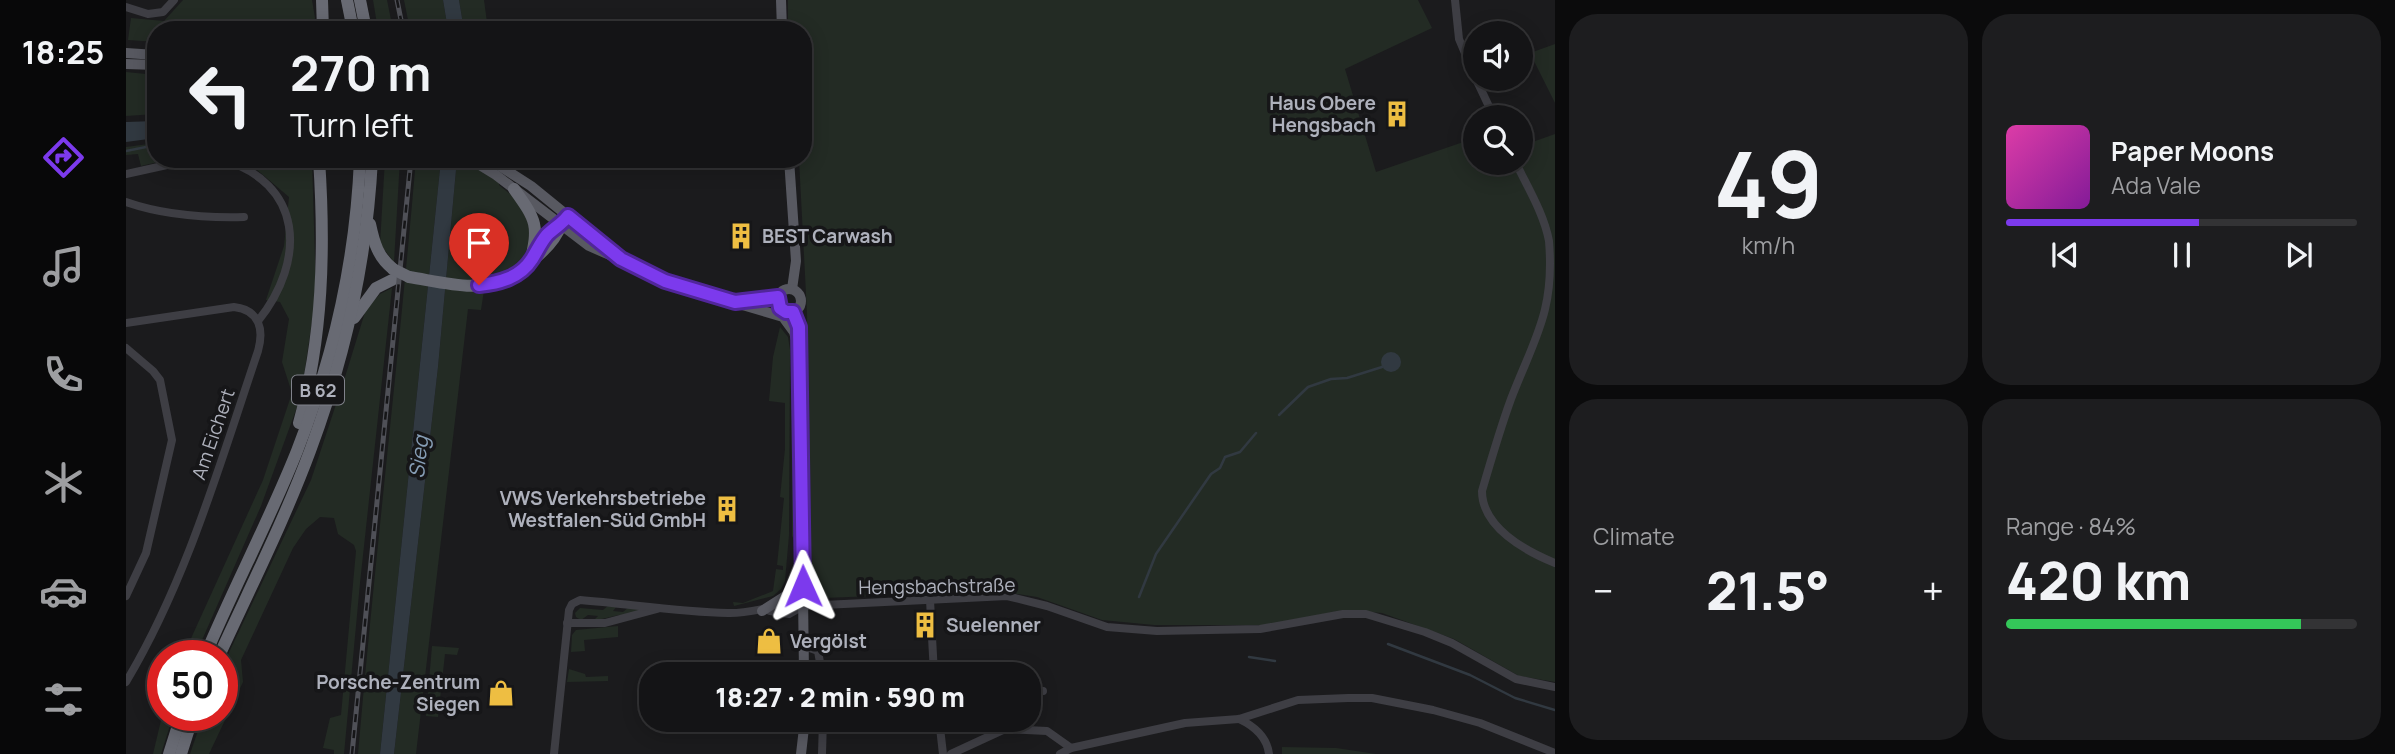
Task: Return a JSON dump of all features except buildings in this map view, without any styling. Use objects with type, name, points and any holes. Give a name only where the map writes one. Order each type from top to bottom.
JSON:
[{"type":"highway","points":[[322,0],[323,21]]},
{"type":"highway","points":[[347,0],[351,21]]},
{"type":"highway","points":[[360,0],[364,21]]},
{"type":"highway","name":"B 62","points":[[272,510],[305,401],[318,323],[322,233],[319,168]]},
{"type":"highway","name":"B 62","points":[[212,640],[272,510],[312,409],[335,329],[353,237],[359,168]]},
{"type":"highway","name":"B 62","points":[[226,640],[285,513],[330,395],[348,327],[368,212],[371,168]]},
{"type":"highway","points":[[514,189],[533,218],[536,228],[530,263]]},
{"type":"highway","name":"B 62","points":[[368,212],[375,246],[393,275]]},
{"type":"highway","name":"B 62","points":[[348,327],[370,295],[393,275],[469,286],[498,283],[514,276],[530,263],[547,235],[564,220]]},
{"type":"highway","points":[[169,754],[176,731]]},
{"type":"highway","points":[[181,754],[189,731]]},
{"type":"main road","points":[[780,0],[781,21]]},
{"type":"main road","points":[[126,53],[147,54]]},
{"type":"main road","points":[[126,64],[147,65]]},
{"type":"main road","points":[[485,168],[564,220]]},
{"type":"main road","points":[[502,168],[531,186],[589,246],[665,281],[783,317],[794,332],[800,355]]},
{"type":"main road","points":[[790,168],[796,261],[792,289]]},
{"type":"main road","points":[[778,301],[782,291],[792,289],[800,295],[801,302],[793,312]]},
{"type":"main road","points":[[735,302],[778,301]]},
{"type":"main road","points":[[778,301],[783,310],[793,312]]},
{"type":"main road","points":[[793,312],[799,327],[800,355],[804,662]]},
{"type":"main road","points":[[762,611],[787,596],[802,569]]},
{"type":"main road","points":[[801,754],[804,732]]},
{"type":"street","points":[[126,7],[148,14],[163,12],[174,0]]},
{"type":"street","points":[[1455,0],[1459,40],[1463,49]]},
{"type":"street","points":[[126,174],[153,168]]},
{"type":"street","points":[[127,325],[234,307],[248,310],[258,321],[271,305],[284,279],[290,227],[286,209],[273,189],[246,168]]},
{"type":"street","points":[[1521,175],[1549,238],[1552,293],[1544,329],[1511,399],[1482,491],[1482,502],[1490,518],[1510,537],[1528,550],[1555,563]]},
{"type":"street","points":[[126,202],[141,208],[182,214],[244,216]]},
{"type":"street","name":"Am Eichert","points":[[126,682],[154,632],[183,569],[258,351],[262,332],[258,321]]},
{"type":"street","points":[[126,348],[160,380],[172,440],[146,552],[126,596]]},
{"type":"street","name":"Hengsbachstraße","points":[[657,609],[730,614],[762,611],[790,604],[803,606],[1007,596],[1047,606],[1107,627],[1157,631],[1260,629],[1343,614],[1366,614],[1451,642],[1516,679],[1555,687]]},
{"type":"street","points":[[930,600],[933,662]]},
{"type":"street","points":[[554,754],[570,607],[577,601],[644,605],[657,609]]},
{"type":"street","points":[[567,622],[611,622],[657,609]]},
{"type":"street","points":[[804,646],[818,651],[820,662]]},
{"type":"street","points":[[1060,754],[1071,748],[1185,723],[1238,719],[1298,700],[1372,698],[1480,723],[1555,753]]},
{"type":"street","points":[[1238,719],[1250,724],[1267,742],[1269,754]]},
{"type":"street","points":[[951,754],[1005,729],[1046,731],[1071,748]]},
{"type":"street","points":[[822,754],[823,732]]},
{"type":"street","points":[[940,732],[943,754]]},
{"type":"shaded area","points":[[183,0],[312,0],[315,18],[314,21],[164,21]]},
{"type":"shaded area","points":[[373,0],[387,0],[391,21],[376,21]]},
{"type":"shaded area","points":[[404,0],[443,0],[446,21],[408,21]]},
{"type":"shaded area","points":[[459,0],[484,0],[487,21],[462,21]]},
{"type":"shaded area","points":[[788,0],[1418,0],[1432,28],[1345,69],[1376,172],[1463,142],[1463,175],[1533,175],[1533,142],[1555,134],[1555,682],[1519,676],[1454,639],[1382,613],[1345,610],[1264,625],[1154,625],[1102,620],[1037,597],[998,591],[824,598],[811,590],[807,313],[799,168],[812,168],[812,21],[788,21]]},
{"type":"shaded area","points":[[131,18],[164,21],[147,21],[147,41],[128,40]]},
{"type":"shaded area","points":[[1555,44],[1555,103],[1533,59],[1533,52]]},
{"type":"shaded area","points":[[126,72],[147,74],[147,115],[126,116]]},
{"type":"shaded area","points":[[147,144],[147,165],[141,166],[138,154],[126,155],[126,147]]},
{"type":"shaded area","points":[[254,168],[312,168],[316,294],[301,396],[261,506],[202,640],[190,640],[263,480],[292,393],[282,362],[289,319],[280,302],[266,300],[284,246],[289,197]]},
{"type":"shaded area","points":[[384,168],[399,168],[394,262],[380,244]]},
{"type":"shaded area","points":[[415,168],[440,168],[380,754],[358,754],[372,605]]},
{"type":"shaded area","points":[[456,168],[502,168],[499,185],[516,199],[528,219],[528,245],[518,266],[505,273],[486,277],[481,310],[468,309],[416,754],[394,754],[438,367]]},
{"type":"shaded area","points":[[392,288],[344,754],[334,754],[334,750],[323,748],[330,718],[341,715],[356,551],[354,545],[338,534],[334,518],[320,517],[306,529],[293,548],[241,660],[243,682],[238,693],[238,640],[235,640],[311,480],[366,309],[380,294]]},
{"type":"shaded area","points":[[780,327],[788,337],[790,350],[789,535],[785,581],[773,596],[734,606],[733,602],[743,603],[773,591],[776,569],[783,570],[783,566],[777,565],[784,498],[780,497],[785,449],[785,403],[769,401],[773,357]]},
{"type":"shaded area","points":[[791,335],[793,353],[793,538],[792,536]]},
{"type":"shaded area","points":[[609,605],[617,606],[613,611],[623,612],[629,607],[645,608],[622,617],[619,615],[593,621],[598,616],[588,615],[581,620],[576,617],[575,613],[580,608],[603,610]]},
{"type":"shaded area","points":[[618,626],[618,637],[584,640],[585,651],[571,652],[572,635],[576,630]]},
{"type":"shaded area","points":[[432,646],[459,648],[457,655],[445,654],[438,717],[426,716]]},
{"type":"shaded area","points":[[569,669],[585,674],[586,677],[608,676],[608,681],[567,682]]},
{"type":"shaded area","points":[[158,731],[168,731],[161,754],[153,754]]},
{"type":"shaded area","points":[[198,731],[220,731],[209,754],[190,754]]},
{"type":"shaded area","points":[[1282,747],[1336,748],[1376,754],[1282,754]]},
{"type":"water","points":[[443,0],[459,0],[462,21],[446,21]]},
{"type":"water","points":[[147,121],[147,139],[126,142],[126,122]]},
{"type":"water","name":"Sieg","points":[[440,168],[456,168],[438,367],[394,754],[380,754]]},
{"type":"water","points":[[1391,352],[1398,355],[1401,362],[1398,369],[1391,372],[1384,369],[1381,362],[1384,355]]},
{"type":"waterway","points":[[126,151],[147,147]]},
{"type":"waterway","points":[[1279,415],[1308,387],[1382,367]]},
{"type":"waterway","points":[[1139,597],[1156,554],[1211,474],[1220,468],[1225,457],[1240,452],[1256,433]]},
{"type":"waterway","points":[[1388,644],[1470,675],[1515,698],[1555,710]]},
{"type":"waterway","points":[[1249,657],[1275,661]]},
{"type":"railway","points":[[397,0],[401,21]]},
{"type":"railway","points":[[352,754],[410,168]]},
{"type":"place","name":"Haus Obere Hengsbach","points":[[1397,114]]},
{"type":"place","name":"BEST Carwash","points":[[741,236]]},
{"type":"place","name":"VWS Verkehrsbetriebe Westfalen-Süd GmbH","points":[[727,509]]},
{"type":"place","name":"Suelenner","points":[[925,625]]},
{"type":"place","name":"Vergölst","points":[[769,641]]},
{"type":"place","name":"Porsche-Zentrum Siegen","points":[[501,693]]},
{"type":"route","points":[[479,285],[498,283],[514,276],[530,263],[547,235],[568,216],[621,259],[665,281],[735,302],[778,297],[780,308],[793,312],[799,327],[803,586]]}]
